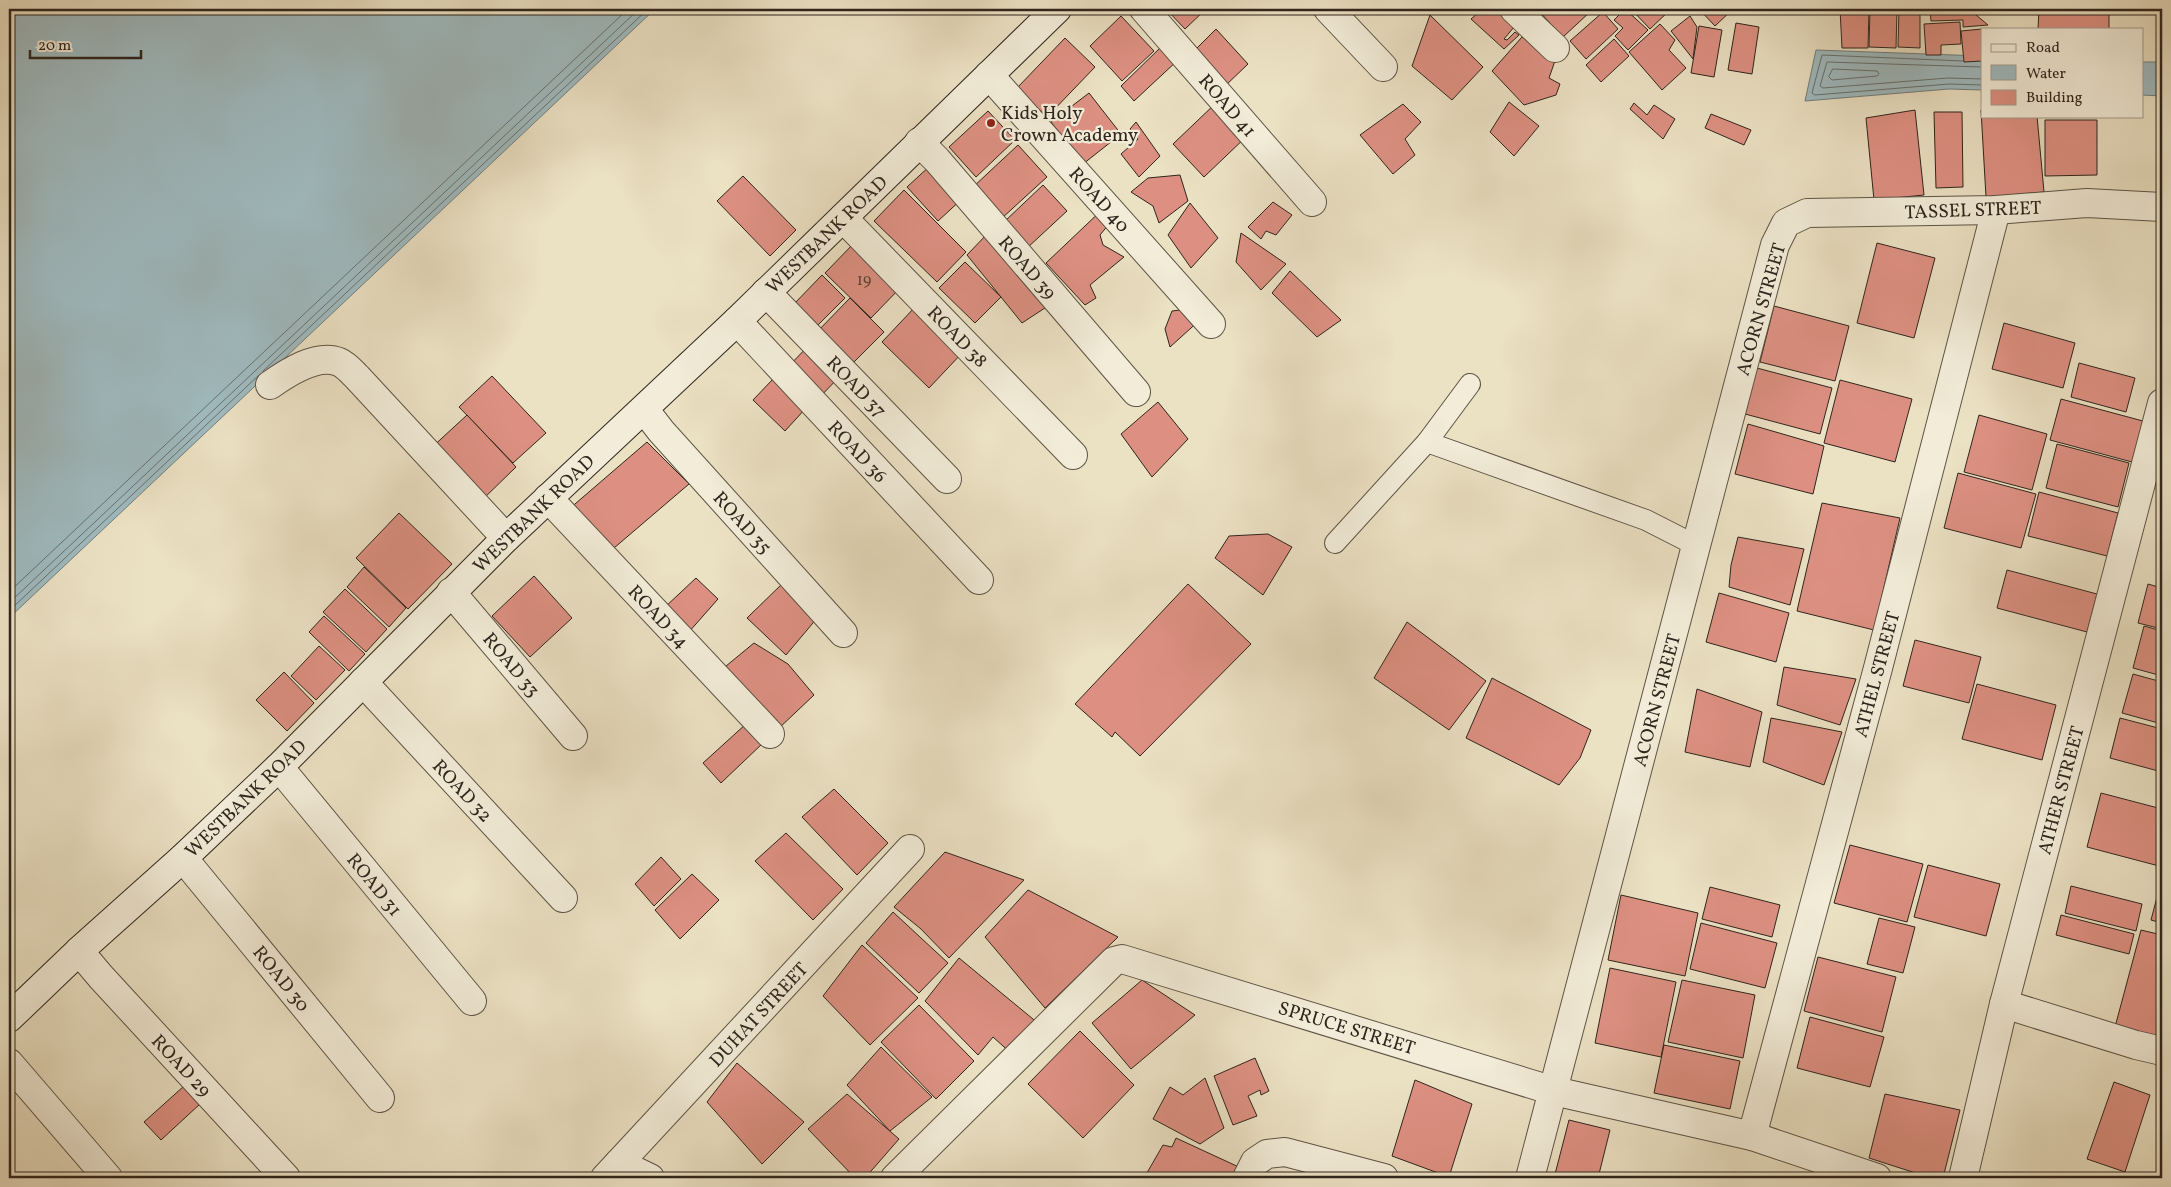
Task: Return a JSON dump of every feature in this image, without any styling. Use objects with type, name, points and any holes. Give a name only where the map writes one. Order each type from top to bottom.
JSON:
[{"type":"street","name":"WESTBANK ROAD","points":[[9,1018],[279,767],[506,538],[736,322],[1057,9]]},
{"type":"street","name":"ROAD 41","points":[[1144,9],[1312,202]]},
{"type":"street","points":[[1328,9],[1383,67]]},
{"type":"street","points":[[1514,9],[1554,48]]},
{"type":"street","name":"ROAD 40","points":[[989,75],[1211,324]]},
{"type":"street","name":"ROAD 39","points":[[919,142],[937,160],[1136,392]]},
{"type":"street","name":"TASSEL STREET","points":[[1786,223],[1807,213],[1996,210],[2087,203],[2162,207]]},
{"type":"street","name":"ATHEL STREET","points":[[1752,1136],[1876,677],[1996,210]]},
{"type":"street","name":"ROAD 38","points":[[843,218],[1073,455]]},
{"type":"street","name":"ACORN STREET","points":[[1530,1178],[1775,245],[1786,223]]},
{"type":"street","name":"ROAD 37","points":[[766,292],[947,479]]},
{"type":"street","name":"ROAD 36","points":[[736,322],[979,580]]},
{"type":"street","points":[[270,385],[294,368],[306,363],[328,360],[340,362],[357,377],[506,538]]},
{"type":"street","name":"ATHER STREET","points":[[1963,1178],[2004,1004],[2162,404]]},
{"type":"street","name":"ROAD 35","points":[[644,409],[661,432],[843,633]]},
{"type":"street","name":"ROAD 34","points":[[548,498],[770,734]]},
{"type":"street","name":"ROAD 33","points":[[451,592],[573,736]]},
{"type":"street","name":"ROAD 32","points":[[363,682],[563,898]]},
{"type":"street","name":"ROAD 31","points":[[279,767],[472,1001]]},
{"type":"street","name":"DUHAT STREET","points":[[612,1171],[910,849]]},
{"type":"street","name":"ROAD 30","points":[[183,858],[380,1098]]},
{"type":"street","name":"ROAD 29","points":[[79,951],[286,1178]]},
{"type":"street","name":"SPRUCE STREET","points":[[895,1178],[1114,961],[1122,959],[1554,1091],[1752,1136],[1877,1178]]},
{"type":"street","points":[[2004,1004],[2136,1045],[2162,1050]]},
{"type":"street","points":[[9,1063],[108,1178]]},
{"type":"street","points":[[1247,1178],[1255,1162],[1267,1154],[1285,1152],[1384,1178]]},
{"type":"street","points":[[612,1171],[650,1178]]},
{"type":"lane","points":[[1335,543],[1427,442],[1470,384]]},
{"type":"lane","points":[[1427,442],[1646,520],[1696,546]]},
{"type":"water","points":[[9,9],[655,9],[9,618]]},
{"type":"water","points":[[1816,50],[1981,56],[1981,90],[1949,89],[1805,101]]},
{"type":"water","points":[[2144,62],[2162,62],[2162,96],[2144,95]]},
{"type":"building","points":[[1166,9],[1206,9],[1185,29]]},
{"type":"building","points":[[1483,9],[1497,9],[1514,27],[1504,39],[1507,40],[1515,32],[1519,35],[1504,49],[1471,19]]},
{"type":"building","points":[[1537,9],[1589,9],[1591,11],[1563,37]]},
{"type":"building","points":[[1625,9],[1648,30],[1628,50],[1615,36],[1623,28],[1614,20]]},
{"type":"building","points":[[1631,9],[1671,9],[1650,29]]},
{"type":"building","points":[[1699,9],[1733,9],[1715,26]]},
{"type":"building","points":[[1840,9],[1869,9],[1868,48],[1842,48]]},
{"type":"building","points":[[1870,9],[1897,9],[1896,48],[1869,47]]},
{"type":"building","points":[[1899,9],[1920,9],[1920,48],[1898,47]]},
{"type":"building","points":[[1930,9],[1969,9],[1988,25],[1963,27],[1963,20],[1931,21]]},
{"type":"building","points":[[2039,9],[2109,9],[2109,28],[2038,28]]},
{"type":"building","points":[[1603,12],[1618,29],[1586,59],[1570,41]]},
{"type":"building","points":[[1430,15],[1483,67],[1452,100],[1412,66]]},
{"type":"building","points":[[1121,16],[1154,51],[1122,81],[1090,46]]},
{"type":"building","points":[[1690,16],[1697,27],[1693,59],[1671,31]]},
{"type":"building","points":[[1960,22],[1961,44],[1941,45],[1941,55],[1926,55],[1924,24]]},
{"type":"building","points":[[1736,23],[1759,27],[1752,74],[1728,70]]},
{"type":"building","points":[[1660,24],[1675,40],[1669,50],[1686,68],[1662,90],[1629,52]]},
{"type":"building","points":[[1699,26],[1722,30],[1714,77],[1691,73]]},
{"type":"building","points":[[1216,29],[1248,64],[1224,87],[1192,53]]},
{"type":"building","points":[[1981,29],[1981,61],[1964,62],[1961,31]]},
{"type":"building","points":[[1522,37],[1556,58],[1549,78],[1560,84],[1556,95],[1524,105],[1492,71]]},
{"type":"building","points":[[1065,38],[1095,67],[1047,117],[1017,88]]},
{"type":"building","points":[[1614,39],[1629,56],[1601,82],[1586,65]]},
{"type":"building","points":[[1163,45],[1178,60],[1134,101],[1121,86]]},
{"type":"building","points":[[1089,93],[1121,134],[1083,164],[1051,122]]},
{"type":"building","points":[[1217,102],[1248,135],[1204,177],[1173,144]]},
{"type":"building","points":[[1509,102],[1539,126],[1514,156],[1490,132]]},
{"type":"building","points":[[1634,103],[1647,115],[1654,105],[1675,119],[1663,139],[1630,109]]},
{"type":"building","points":[[1403,104],[1421,122],[1405,139],[1415,155],[1393,174],[1360,135]]},
{"type":"building","points":[[1915,110],[1924,195],[1874,200],[1866,118]]},
{"type":"building","points":[[988,111],[1015,140],[976,177],[949,147]]},
{"type":"building","points":[[1934,112],[1962,112],[1963,187],[1936,188]]},
{"type":"building","points":[[1711,114],[1751,130],[1744,145],[1705,128]]},
{"type":"building","points":[[1981,118],[2037,118],[2044,192],[1986,197]]},
{"type":"building","points":[[2045,120],[2097,120],[2097,175],[2045,176]]},
{"type":"building","points":[[1136,122],[1160,156],[1139,177],[1121,154],[1138,139],[1130,129]]},
{"type":"building","points":[[1018,145],[1047,177],[1001,219],[972,188]]},
{"type":"building","points":[[932,164],[963,198],[938,221],[907,187]]},
{"type":"building","points":[[1180,175],[1188,201],[1159,223],[1153,206],[1131,192],[1148,178]]},
{"type":"building","points":[[743,176],[796,230],[770,256],[717,201]]},
{"type":"building","points":[[1043,185],[1067,211],[1026,249],[1003,223]]},
{"type":"building","points":[[904,190],[966,252],[937,282],[874,221]]},
{"type":"building","points":[[1273,202],[1292,215],[1276,235],[1266,231],[1261,239],[1248,227]]},
{"type":"building","points":[[1190,203],[1218,238],[1191,268],[1168,235]]},
{"type":"building","points":[[1105,207],[1114,218],[1100,235],[1103,245],[1124,257],[1090,285],[1096,298],[1085,305],[1046,263]]},
{"type":"building","points":[[988,233],[1048,306],[1022,323],[967,255]]},
{"type":"building","points":[[1241,233],[1286,264],[1261,290],[1236,262]]},
{"type":"building","points":[[857,240],[903,285],[871,318],[825,273]]},
{"type":"building","points":[[1877,243],[1935,258],[1914,338],[1857,323]]},
{"type":"building","points":[[965,262],[1001,297],[975,323],[939,288]]},
{"type":"building","points":[[1290,271],[1341,320],[1317,337],[1272,293]]},
{"type":"building","points":[[822,275],[845,298],[816,327],[793,305]]},
{"type":"building","points":[[850,298],[884,332],[848,368],[814,335]]},
{"type":"building","points":[[916,306],[963,352],[929,388],[882,342]]},
{"type":"building","points":[[1774,306],[1849,326],[1835,381],[1760,362]]},
{"type":"building","points":[[1188,309],[1201,319],[1170,347],[1165,329],[1172,311]]},
{"type":"building","points":[[2004,323],[2075,343],[2063,388],[1992,369]]},
{"type":"building","points":[[812,342],[843,373],[816,401],[785,370]]},
{"type":"building","points":[[2079,363],[2135,378],[2126,412],[2071,397]]},
{"type":"building","points":[[1757,368],[1832,388],[1820,434],[1745,414]]},
{"type":"building","points":[[492,376],[546,433],[513,463],[459,407]]},
{"type":"building","points":[[774,378],[806,408],[785,431],[753,400]]},
{"type":"building","points":[[1840,380],[1912,399],[1895,462],[1824,443]]},
{"type":"building","points":[[2061,399],[2143,421],[2132,462],[2050,440]]},
{"type":"building","points":[[1158,402],[1188,439],[1152,477],[1121,434]]},
{"type":"building","points":[[467,415],[516,467],[479,503],[429,450]]},
{"type":"building","points":[[1979,415],[2047,434],[2032,490],[1964,472]]},
{"type":"building","points":[[1748,424],[1824,446],[1813,494],[1735,474]]},
{"type":"building","points":[[647,442],[689,484],[607,554],[568,510]]},
{"type":"building","points":[[2057,444],[2129,463],[2118,507],[2046,488]]},
{"type":"building","points":[[1958,473],[2036,494],[2021,548],[1944,528]]},
{"type":"building","points":[[2039,492],[2118,513],[2107,556],[2028,536]]},
{"type":"building","points":[[1822,503],[1900,518],[1874,630],[1797,611]]},
{"type":"building","points":[[399,513],[452,564],[408,609],[356,558]]},
{"type":"building","points":[[1268,534],[1292,547],[1263,595],[1215,558],[1229,536]]},
{"type":"building","points":[[1738,537],[1804,549],[1790,605],[1729,587],[1731,565]]},
{"type":"building","points":[[364,567],[406,608],[389,627],[347,587]]},
{"type":"building","points":[[2007,570],[2097,594],[2087,632],[1997,608]]},
{"type":"building","points":[[534,576],[572,618],[530,657],[492,616]]},
{"type":"building","points":[[696,578],[718,599],[688,633],[664,608]]},
{"type":"building","points":[[784,582],[818,617],[786,655],[747,618]]},
{"type":"building","points":[[1188,584],[1251,644],[1140,756],[1115,732],[1112,737],[1075,704]]},
{"type":"building","points":[[2148,584],[2162,588],[2162,629],[2138,623]]},
{"type":"building","points":[[345,589],[387,629],[366,652],[323,612]]},
{"type":"building","points":[[1719,593],[1789,613],[1776,662],[1706,642]]},
{"type":"building","points":[[324,616],[365,654],[349,671],[309,632]]},
{"type":"building","points":[[1407,622],[1486,681],[1449,730],[1374,678]]},
{"type":"building","points":[[2144,626],[2162,631],[2162,676],[2133,668]]},
{"type":"building","points":[[1915,640],[1981,657],[1969,703],[1903,686]]},
{"type":"building","points":[[754,643],[788,664],[814,695],[777,730],[720,671]]},
{"type":"building","points":[[319,646],[345,670],[316,700],[291,676]]},
{"type":"building","points":[[1784,667],[1856,679],[1840,725],[1777,705]]},
{"type":"building","points":[[284,672],[314,703],[287,731],[256,700]]},
{"type":"building","points":[[2133,674],[2162,682],[2162,724],[2122,713]]},
{"type":"building","points":[[1492,678],[1591,730],[1580,758],[1559,785],[1466,738]]},
{"type":"building","points":[[1977,684],[2056,705],[2042,760],[1962,739]]},
{"type":"building","points":[[1697,689],[1762,712],[1750,767],[1685,752]]},
{"type":"building","points":[[1771,718],[1842,732],[1824,785],[1763,762]]},
{"type":"building","points":[[2120,718],[2162,729],[2162,772],[2110,758]]},
{"type":"building","points":[[747,723],[763,743],[721,783],[703,763]]},
{"type":"building","points":[[834,789],[888,843],[857,875],[802,817]]},
{"type":"building","points":[[2101,793],[2162,809],[2162,855],[2159,866],[2087,847]]},
{"type":"building","points":[[786,833],[843,889],[813,920],[755,861]]},
{"type":"building","points":[[1850,845],[1923,864],[1907,922],[1834,903]]},
{"type":"building","points":[[945,852],[1024,880],[949,958],[921,929],[894,907]]},
{"type":"building","points":[[661,857],[681,879],[654,906],[635,884]]},
{"type":"building","points":[[1928,865],[2000,884],[1986,936],[1914,917]]},
{"type":"building","points":[[692,874],[719,900],[680,939],[655,910]]},
{"type":"building","points":[[2162,878],[2162,923],[2151,920]]},
{"type":"building","points":[[2071,886],[2142,904],[2136,931],[2065,913]]},
{"type":"building","points":[[1710,887],[1780,905],[1772,937],[1702,919]]},
{"type":"building","points":[[1028,890],[1118,937],[1045,1008],[985,937]]},
{"type":"building","points":[[1621,895],[1698,913],[1685,976],[1608,960]]},
{"type":"building","points":[[893,912],[948,963],[919,993],[866,943]]},
{"type":"building","points":[[2061,915],[2134,934],[2129,954],[2056,935]]},
{"type":"building","points":[[1879,918],[1915,927],[1903,973],[1867,964]]},
{"type":"building","points":[[1701,923],[1777,943],[1765,988],[1690,969]]},
{"type":"building","points":[[2141,930],[2162,935],[2162,1040],[2115,1027]]},
{"type":"building","points":[[862,945],[918,998],[870,1045],[823,996]]},
{"type":"building","points":[[1818,957],[1896,977],[1882,1032],[1804,1011]]},
{"type":"building","points":[[959,958],[1039,1024],[1013,1055],[993,1037],[978,1055],[925,1001]]},
{"type":"building","points":[[1610,968],[1676,982],[1661,1057],[1595,1043]]},
{"type":"building","points":[[1142,980],[1195,1015],[1131,1069],[1092,1023]]},
{"type":"building","points":[[1682,980],[1755,995],[1743,1058],[1668,1042]]},
{"type":"building","points":[[919,1005],[974,1061],[936,1099],[881,1042]]},
{"type":"building","points":[[1810,1017],[1884,1037],[1870,1087],[1797,1068]]},
{"type":"building","points":[[1080,1031],[1134,1085],[1083,1138],[1028,1084]]},
{"type":"building","points":[[1664,1045],[1740,1061],[1730,1109],[1654,1093]]},
{"type":"building","points":[[881,1047],[932,1097],[890,1131],[847,1085]]},
{"type":"building","points":[[1255,1058],[1269,1091],[1261,1095],[1260,1090],[1248,1096],[1257,1116],[1233,1125],[1214,1076]]},
{"type":"building","points":[[737,1063],[804,1122],[762,1164],[707,1102]]},
{"type":"building","points":[[1205,1078],[1224,1128],[1200,1144],[1153,1119],[1170,1087],[1183,1095]]},
{"type":"building","points":[[1415,1080],[1472,1104],[1449,1177],[1392,1156]]},
{"type":"building","points":[[2114,1082],[2150,1095],[2125,1172],[2087,1159]]},
{"type":"building","points":[[184,1086],[200,1104],[161,1140],[144,1122]]},
{"type":"building","points":[[847,1094],[899,1139],[865,1178],[855,1178],[808,1129]]},
{"type":"building","points":[[1885,1094],[1960,1110],[1943,1178],[1931,1178],[1869,1158]]},
{"type":"building","points":[[1569,1120],[1610,1130],[1598,1178],[1554,1178]]},
{"type":"building","points":[[1176,1138],[1241,1168],[1235,1178],[1144,1178],[1163,1145],[1172,1147]]},
{"type":"place","name":"Kids Holy Crown Academy","points":[[991,123]]}]
